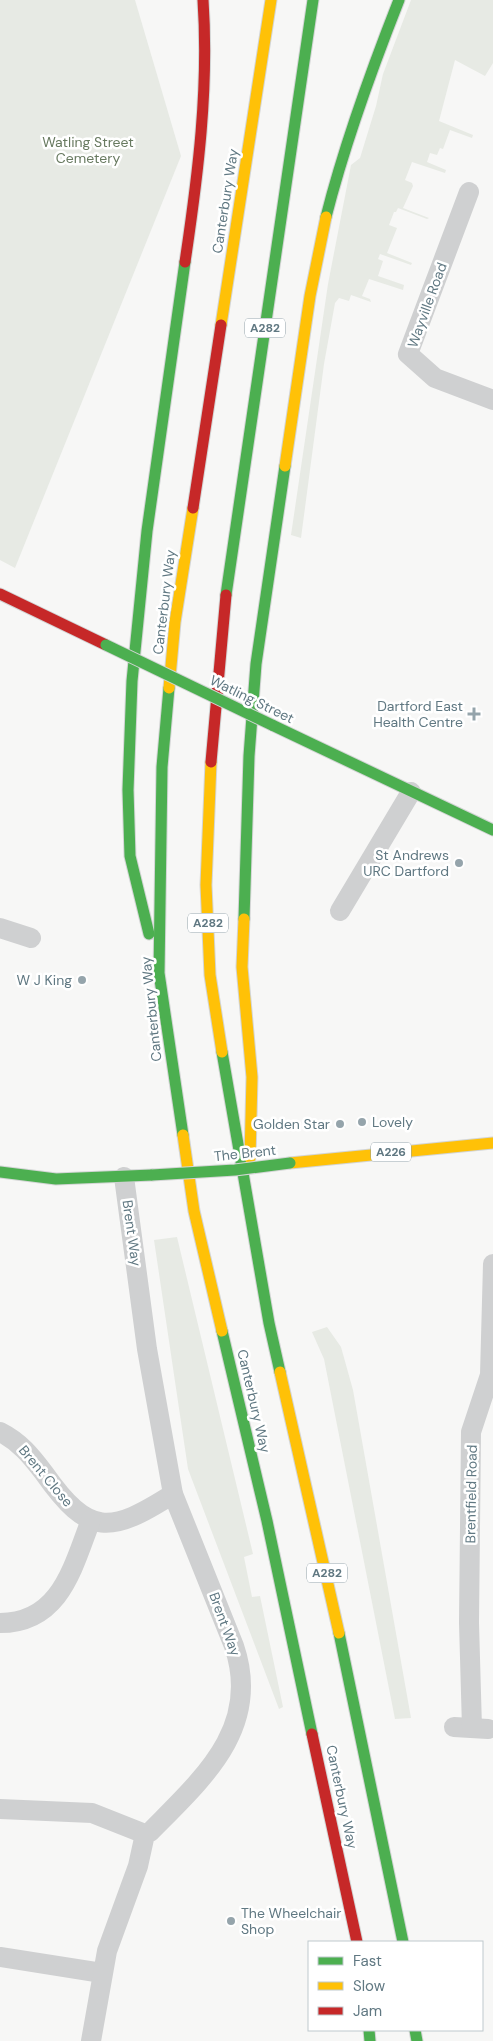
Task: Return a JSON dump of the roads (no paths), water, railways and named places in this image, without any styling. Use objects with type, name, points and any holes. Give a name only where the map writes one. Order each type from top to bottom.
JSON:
[{"type":"main road","points":[[159,972],[130,858],[129,741],[136,611],[156,450],[200,162],[204,80],[203,0]]},
{"type":"main road","name":"Canterbury Way","points":[[271,0],[175,622],[162,767],[159,972],[194,1211],[267,1521],[357,1941]]},
{"type":"main road","name":"A282","points":[[313,0],[222,623],[208,808],[206,885],[210,975],[231,1114],[269,1323],[317,1528],[403,1941]]},
{"type":"main road","points":[[248,1205],[252,1093],[242,967],[249,756],[256,664],[310,296],[326,217],[360,100],[399,0]]},
{"type":"main road","name":"Watling Street","points":[[0,594],[493,830]]},
{"type":"main road","name":"The Brent","points":[[0,1172],[56,1179],[124,1177],[235,1170],[493,1143]]},
{"type":"street","name":"Wayville Road","points":[[469,192],[408,354],[434,378],[493,400]]},
{"type":"street","points":[[340,911],[411,792]]},
{"type":"street","points":[[0,928],[31,938]]},
{"type":"street","name":"Brent Way","points":[[124,1177],[147,1350],[173,1494],[236,1653],[240,1679],[239,1701],[231,1732],[220,1757],[199,1782],[150,1832],[145,1834]]},
{"type":"street","name":"Brentfield Road","points":[[471,1728],[469,1623],[472,1432],[490,1375],[493,1264]]},
{"type":"street","name":"Brent Close","points":[[0,1432],[23,1447],[72,1509],[91,1520]]},
{"type":"street","points":[[0,1623],[27,1620],[51,1604],[67,1580],[91,1520],[111,1522],[132,1518],[173,1494]]},
{"type":"street","points":[[0,1809],[92,1813],[145,1834],[138,1866],[107,1951],[90,2041]]},
{"type":"street","points":[[0,1957],[102,1973]]},
{"type":"place","name":"Dartford East Health Centre","points":[[474,714]]},
{"type":"place","name":"St Andrews URC Dartford","points":[[459,863]]},
{"type":"place","name":"W J King","points":[[82,980]]},
{"type":"place","name":"Lovely","points":[[362,1122]]},
{"type":"place","name":"Golden Star","points":[[340,1124]]},
{"type":"place","name":"The Wheelchair Shop","points":[[231,1921]]},
{"type":"park label","name":"Watling Street Cemetery","points":[[88,150]]}]
